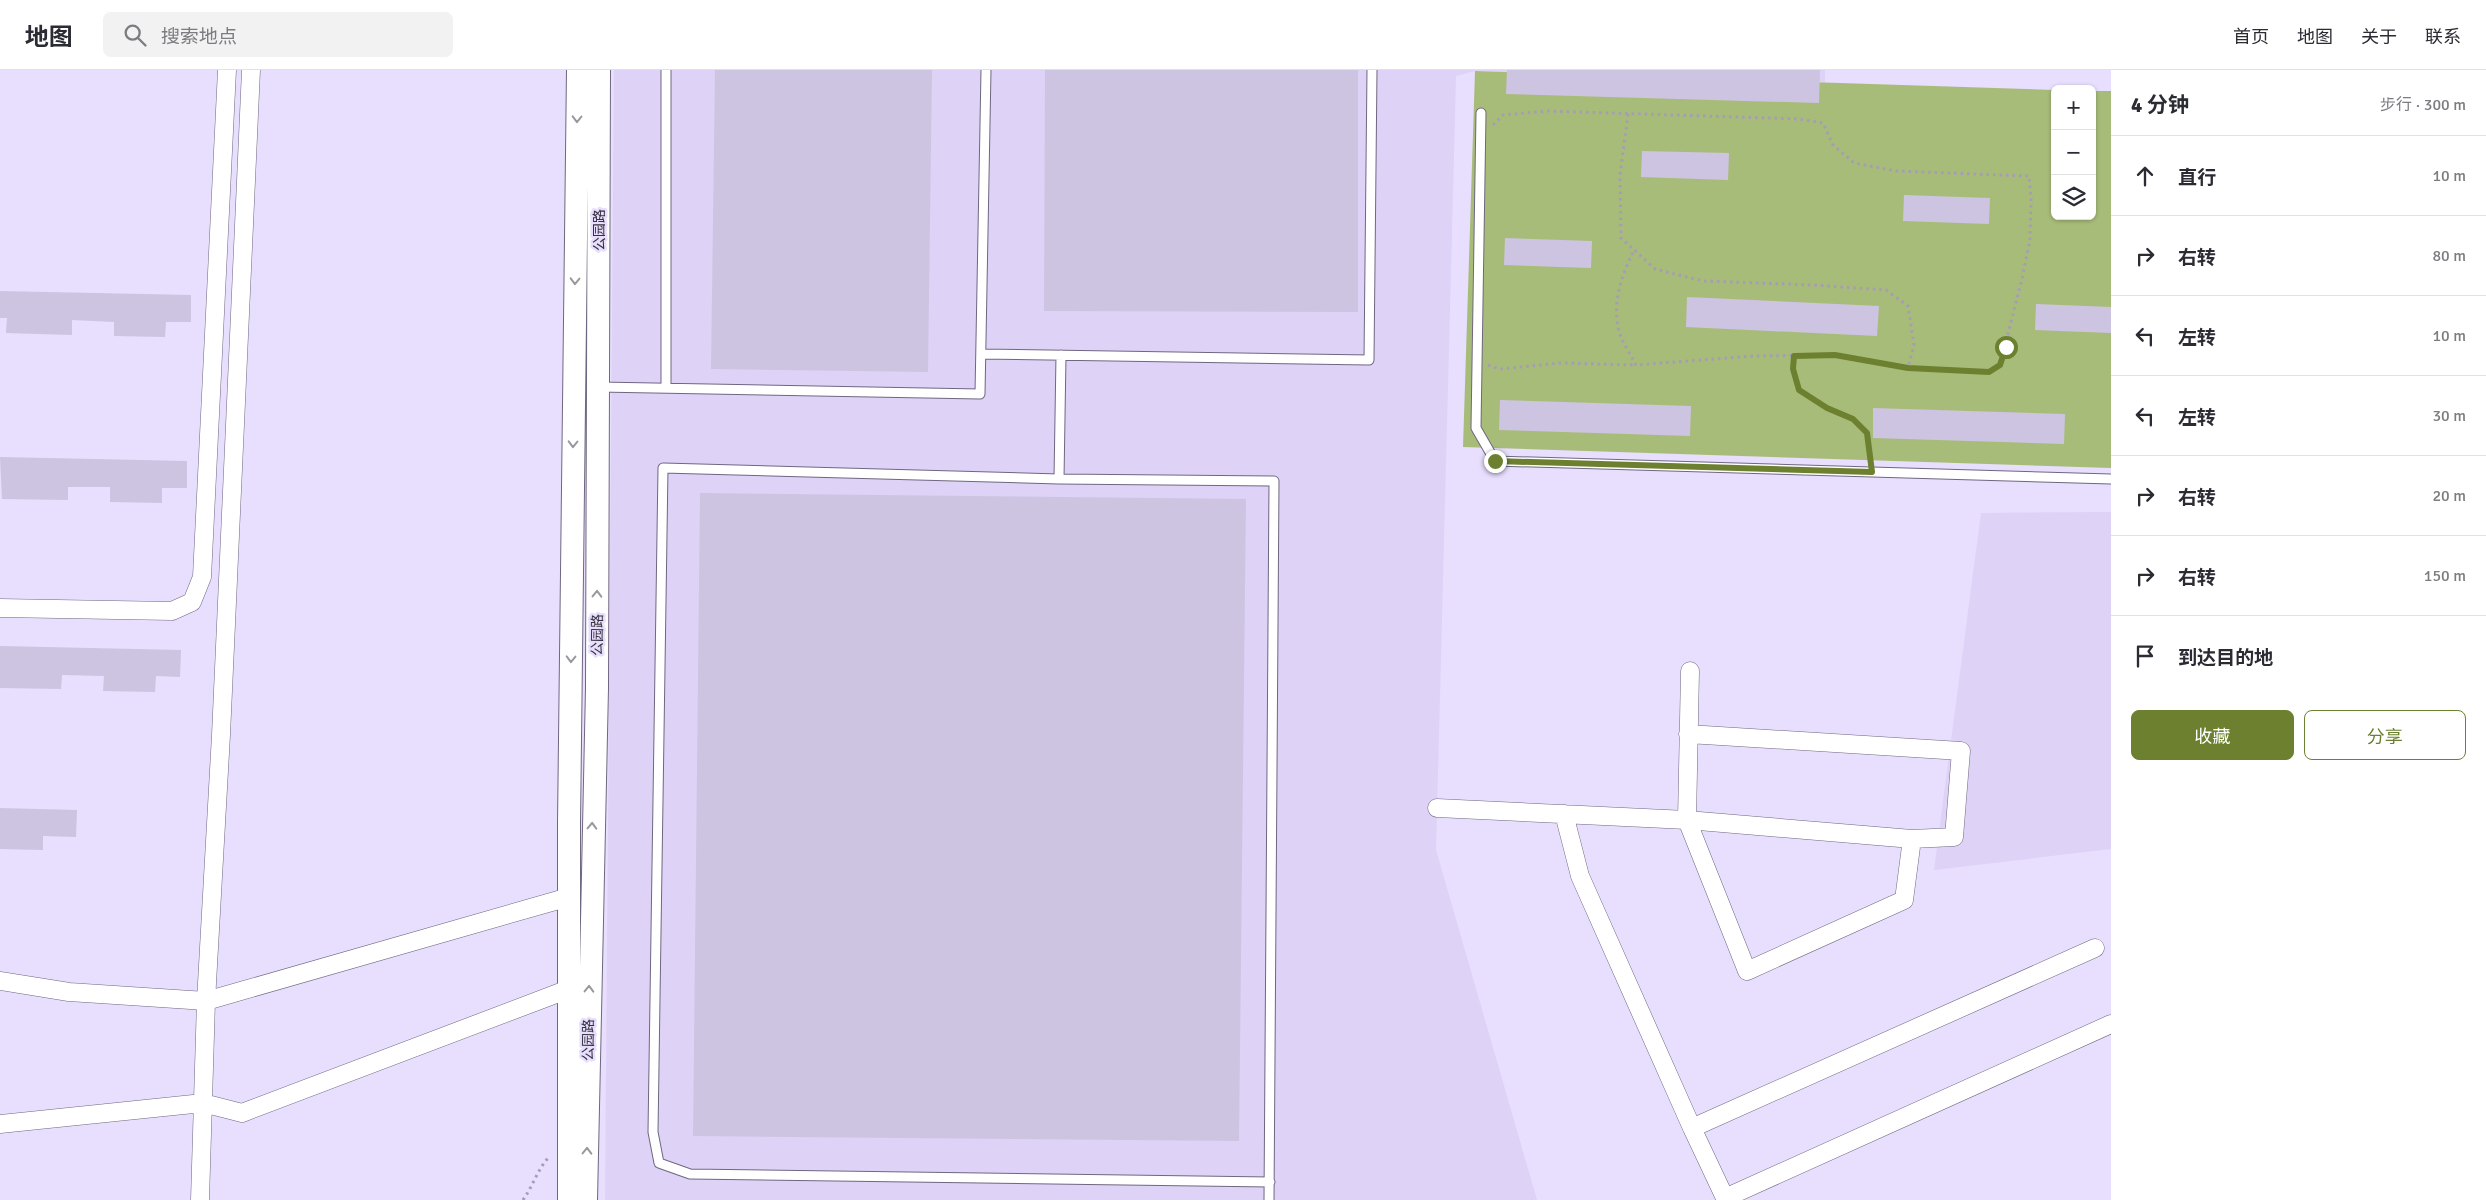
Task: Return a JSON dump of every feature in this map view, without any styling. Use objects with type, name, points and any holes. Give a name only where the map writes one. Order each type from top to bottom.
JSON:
[{"type":"street","points":[[0,608],[172,611],[192,602],[202,577],[227,70]]},
{"type":"street","points":[[200,1200],[206,1001],[221,725],[251,70]]},
{"type":"street","points":[[569,1200],[569,897],[578,70]]},
{"type":"street","name":"公园路","points":[[586,1200],[596,688],[599,70]]},
{"type":"street","points":[[1690,671],[1687,820],[1747,971],[1904,900],[1912,839]]},
{"type":"street","points":[[1437,808],[1687,820],[1912,839],[1954,837],[1961,751],[1688,734]]},
{"type":"street","points":[[1564,814],[1580,876],[1692,1128],[1726,1199],[2111,1024]]},
{"type":"street","points":[[0,982],[69,992],[206,1001],[569,897]]},
{"type":"street","points":[[1692,1128],[2095,948]]},
{"type":"street","points":[[0,1124],[203,1103],[242,1114],[569,989]]},
{"type":"lane","points":[[666,70],[666,388]]},
{"type":"lane","points":[[598,387],[980,394],[986,70]]},
{"type":"lane","points":[[981,354],[1369,360],[1372,70]]},
{"type":"lane","points":[[1481,113],[1476,428],[1495,461],[2111,479]]},
{"type":"lane","points":[[1060,479],[1061,356]]},
{"type":"lane","points":[[1269,1200],[1270,1182],[1274,481],[1060,479],[663,468],[653,1132],[660,1163],[690,1174],[1270,1182]]},
{"type":"path","points":[[1486,355],[1487,365],[1500,369],[1561,364],[1636,365],[1753,356],[1835,355],[1908,368],[1989,372],[2000,365],[2006,347],[2030,239],[2032,199],[2029,176],[1896,171],[1854,163],[1833,146],[1823,123],[1799,119],[1548,111],[1504,115],[1491,127]]},
{"type":"path","points":[[1628,114],[1620,175],[1620,238],[1655,269],[1703,281],[1886,290],[1908,306],[1914,345],[1908,368]]},
{"type":"path","points":[[1634,250],[1624,270],[1616,301],[1620,336],[1636,365]]},
{"type":"path","points":[[1794,356],[1793,369],[1799,390],[1827,408],[1853,419],[1867,433],[1872,472]]},
{"type":"shaded area","points":[[614,70],[1825,70],[1825,82],[1475,71],[1456,76],[1436,850],[1537,1200],[605,1200]]},
{"type":"shaded area","points":[[2111,512],[2111,849],[1934,870],[1981,513]]},
{"type":"green space","points":[[1475,71],[2051,90],[2051,220],[2096,220],[2096,91],[2111,91],[2111,468],[1463,447]]},
{"type":"building","points":[[715,70],[932,70],[928,372],[711,369]]},
{"type":"building","points":[[1045,70],[1358,70],[1358,312],[1044,311]]},
{"type":"building","points":[[1507,70],[1820,70],[1819,103],[1506,94]]},
{"type":"building","points":[[1642,151],[1729,153],[1728,180],[1641,177]]},
{"type":"building","points":[[1904,195],[1990,198],[1989,224],[1903,221]]},
{"type":"building","points":[[1505,238],[1592,241],[1591,268],[1504,265]]},
{"type":"building","points":[[0,291],[191,295],[191,322],[166,322],[165,337],[114,336],[114,322],[72,320],[72,335],[6,333],[7,318],[0,318]]},
{"type":"building","points":[[1687,297],[1879,306],[1877,336],[1686,327]]},
{"type":"building","points":[[2036,304],[2111,307],[2111,333],[2035,330]]},
{"type":"building","points":[[1500,400],[1691,406],[1690,436],[1499,430]]},
{"type":"building","points":[[1873,408],[2065,414],[2064,444],[1873,438]]},
{"type":"building","points":[[0,457],[187,461],[187,488],[162,488],[162,503],[110,502],[110,487],[68,487],[68,500],[2,499]]},
{"type":"building","points":[[700,493],[1246,499],[1239,1141],[693,1136]]},
{"type":"building","points":[[0,646],[181,650],[180,677],[156,676],[155,692],[103,691],[104,676],[62,675],[61,689],[0,688]]},
{"type":"building","points":[[0,808],[77,810],[76,837],[43,836],[43,850],[0,849]]},
{"type":"route","points":[[1495,461],[1872,472],[1872,460],[1867,433],[1853,419],[1827,408],[1799,390],[1793,369],[1794,356],[1835,355],[1908,368],[1989,372],[2000,365],[2006,347]]}]
